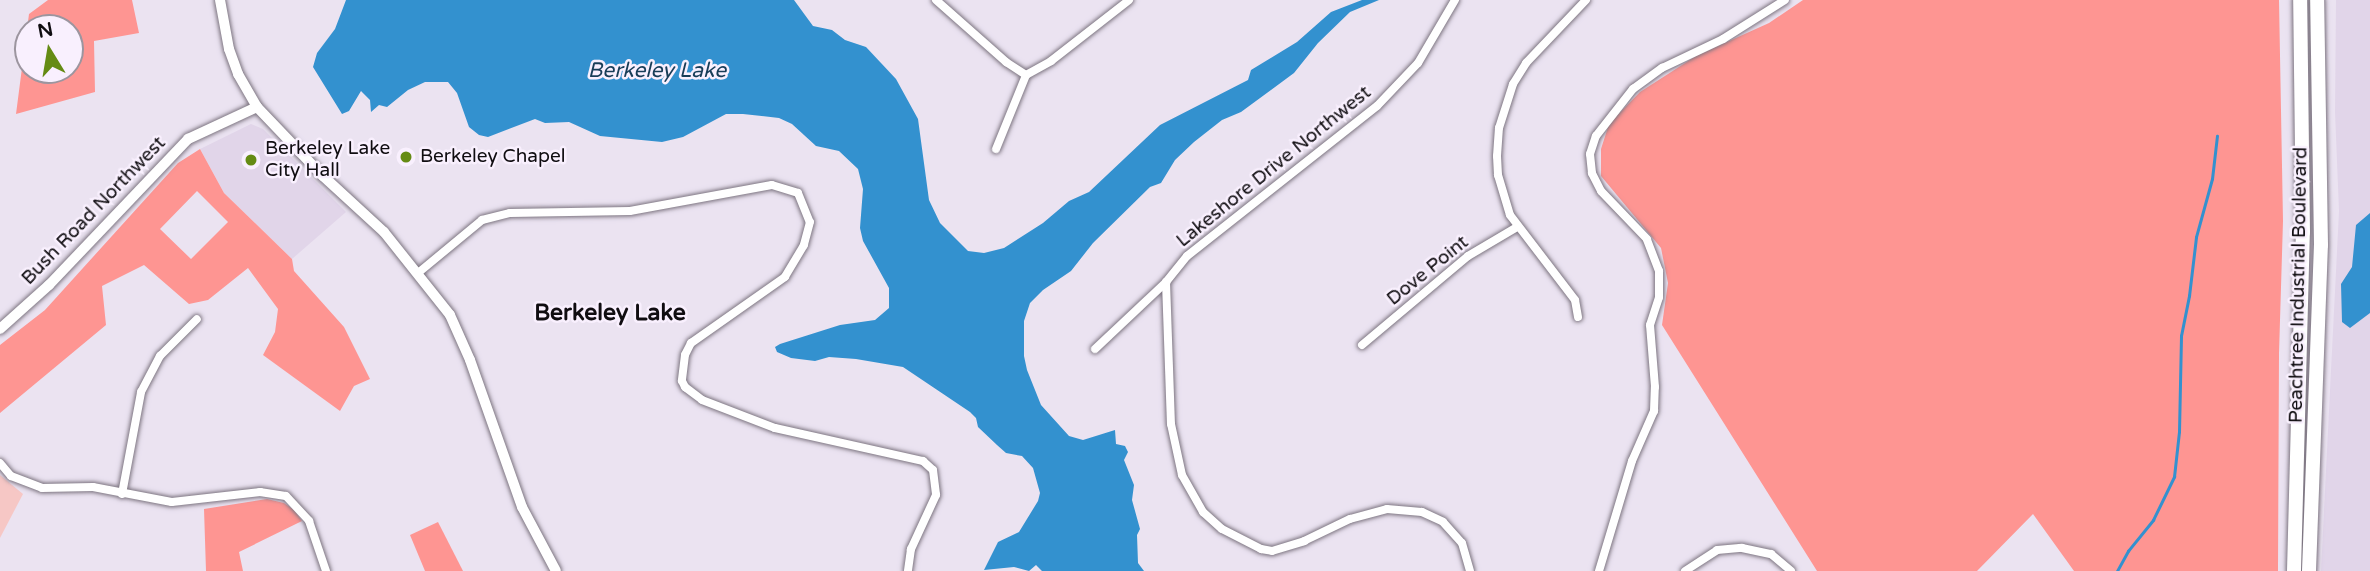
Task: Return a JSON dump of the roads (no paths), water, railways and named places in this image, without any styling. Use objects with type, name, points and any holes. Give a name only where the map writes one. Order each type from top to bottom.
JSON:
[{"type":"highway","name":"Peachtree Industrial Boulevard","points":[[2294,571],[2303,232],[2300,0]]},
{"type":"highway","name":"Peachtree Industrial Boulevard","points":[[2309,571],[2321,245],[2317,0]]},
{"type":"street","points":[[220,0],[229,49],[238,74],[257,107],[323,176],[384,232],[450,315],[470,360],[522,507],[556,571]]},
{"type":"street","points":[[936,0],[1006,62],[1026,75]]},
{"type":"street","points":[[996,149],[1026,75],[1051,61],[1129,0]]},
{"type":"street","name":"Lakeshore Drive Northwest","points":[[1095,349],[1166,282],[1187,256],[1377,106],[1418,63],[1455,0]]},
{"type":"street","points":[[1578,317],[1575,300],[1517,227],[1503,196],[1498,175],[1499,128],[1505,105],[1526,63],[1586,0]]},
{"type":"street","points":[[1599,571],[1632,461],[1654,411],[1655,387],[1650,325],[1659,296],[1658,271],[1647,239],[1601,191],[1592,173],[1590,154],[1596,136],[1633,89],[1662,68],[1723,39],[1785,0]]},
{"type":"street","name":"Bush Road Northwest","points":[[0,329],[49,285],[188,139],[257,107]]},
{"type":"street","points":[[418,273],[482,220],[510,213],[631,211],[748,187],[772,185],[798,193],[810,222],[804,245],[785,277],[691,343],[685,355],[682,381],[685,387],[702,400],[775,428],[923,461],[933,470],[936,495],[911,549],[908,571]]},
{"type":"street","name":"Dove Point","points":[[1362,345],[1468,256],[1517,227]]},
{"type":"street","points":[[1166,282],[1171,424],[1182,475],[1203,512],[1222,529],[1245,542],[1272,551],[1304,541],[1350,519],[1387,509],[1422,512],[1443,522],[1462,543],[1470,571]]},
{"type":"street","points":[[122,494],[141,392],[160,356],[197,319]]},
{"type":"street","points":[[0,463],[12,477],[33,486],[93,487],[172,502],[260,492],[286,496],[297,503],[309,521],[326,571]]},
{"type":"street","points":[[1685,571],[1717,550],[1742,548],[1771,554],[1791,571]]},
{"type":"water","name":"Berkeley Lake","points":[[346,0],[794,0],[813,26],[832,30],[845,40],[866,47],[896,79],[918,119],[929,200],[940,223],[968,251],[984,253],[1004,248],[1043,223],[1069,201],[1089,192],[1160,125],[1248,80],[1251,70],[1297,42],[1331,12],[1362,0],[1379,0],[1350,12],[1318,43],[1294,73],[1241,112],[1222,120],[1194,142],[1175,160],[1161,183],[1150,187],[1093,243],[1071,271],[1043,290],[1030,303],[1024,321],[1024,356],[1041,405],[1069,436],[1083,440],[1115,430],[1116,444],[1125,446],[1128,452],[1124,460],[1134,485],[1132,500],[1140,529],[1137,535],[1138,563],[1144,571],[1042,571],[1036,565],[1029,571],[1014,567],[984,570],[998,542],[1019,532],[1038,501],[1040,493],[1033,468],[1022,456],[1006,453],[978,427],[976,418],[970,412],[903,367],[829,357],[815,361],[791,358],[777,352],[775,347],[780,344],[840,325],[875,320],[889,308],[889,288],[863,241],[860,228],[863,189],[858,169],[839,151],[816,146],[792,124],[779,118],[743,114],[726,114],[683,137],[662,142],[600,136],[569,122],[545,123],[535,119],[488,137],[479,135],[469,127],[457,93],[448,82],[425,82],[408,90],[387,107],[379,105],[371,112],[370,100],[361,91],[349,111],[342,114],[313,67],[317,53],[335,29]]},
{"type":"water","points":[[2370,213],[2370,313],[2350,328],[2342,322],[2341,284],[2352,267],[2356,225]]},
{"type":"waterway","points":[[2117,571],[2128,551],[2153,520],[2174,477],[2179,432],[2181,336],[2196,237],[2212,179],[2217,136]]},
{"type":"place","name":"Berkeley Chapel","points":[[406,157]]},
{"type":"place","name":"Berkeley Lake City Hall","points":[[251,160]]},
{"type":"district","name":"Berkeley Lake","points":[[610,313]]}]
